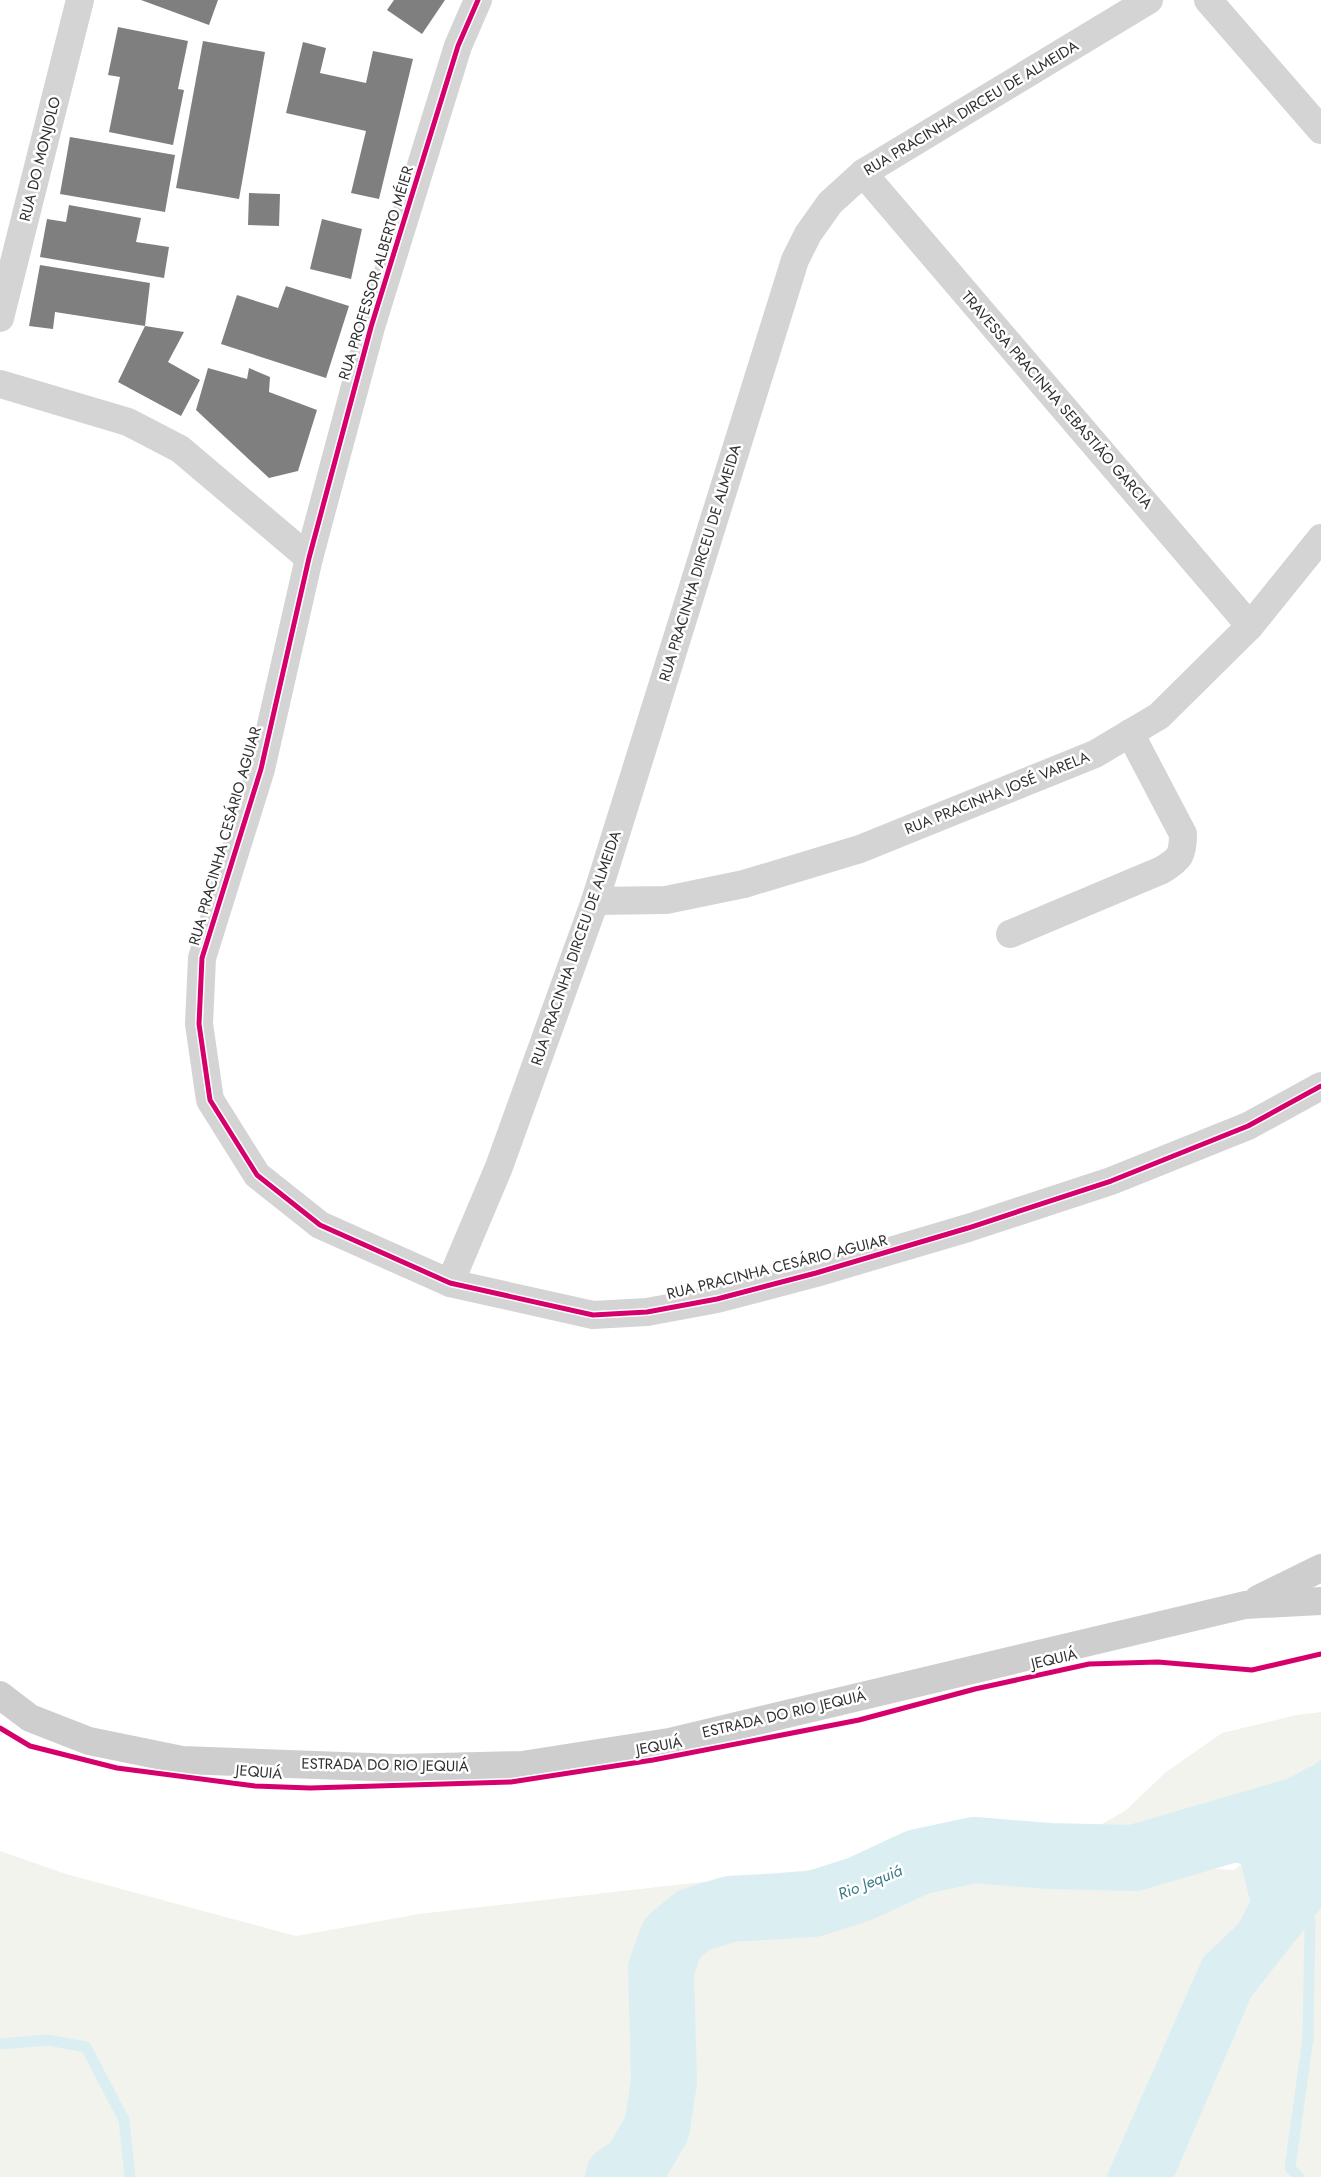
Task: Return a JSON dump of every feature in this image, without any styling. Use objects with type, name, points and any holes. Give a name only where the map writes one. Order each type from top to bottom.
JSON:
[{"type":"main road","name":"ESTRADA DO RIO JEQUIÁ","points":[[1245,1605],[1321,1568]]},
{"type":"main road","name":"ESTRADA DO RIO JEQUIÁ","points":[[0,1695],[30,1718],[89,1741],[182,1760],[397,1768],[522,1765],[669,1742],[1245,1605],[1321,1601]]},
{"type":"street","name":"RUA DO MONJOLO","points":[[0,318],[80,0]]},
{"type":"street","name":"RUA PROFESSOR ALBERTO MÉIER","points":[[309,558],[371,327],[458,46],[478,0]]},
{"type":"street","name":"RUA PRACINHA DIRCEU DE ALMEIDA","points":[[450,1283],[499,1166],[595,901],[795,260],[808,234],[830,203],[863,174],[1149,0]]},
{"type":"street","points":[[1208,0],[1321,130]]},
{"type":"street","name":"TRAVESSA PRACINHA SEBASTIÃO GARCIA","points":[[863,174],[1250,626]]},
{"type":"street","points":[[0,384],[128,422],[180,449],[309,558]]},
{"type":"street","name":"RUA PRACINHA JOSÉ VARELA","points":[[595,901],[666,900],[744,884],[860,849],[1095,754],[1159,716],[1250,626],[1321,538]]},
{"type":"street","name":"RUA PRACINHA CESÁRIO AGUIAR","points":[[309,558],[261,768],[202,958],[199,1024],[210,1100],[257,1175],[320,1225],[450,1283],[593,1315],[647,1312],[717,1298],[816,1273],[968,1228],[1111,1181],[1248,1126],[1321,1086]]},
{"type":"street","points":[[1010,934],[1162,870],[1176,861],[1183,849],[1183,834],[1130,733]]},
{"type":"shaded area","points":[[1321,1712],[1321,1785],[1201,1868],[1234,1870],[1242,1864],[1250,1904],[1238,1924],[1203,1957],[1106,2177],[0,2177],[0,1851],[66,1874],[296,1936],[419,1914],[836,1867],[1005,1825],[1049,1836],[1086,1833],[1125,1811],[1166,1772],[1222,1733],[1297,1715]]},
{"type":"shaded area","points":[[1321,1759],[1321,1908],[1251,1997],[1174,2177],[1106,2177],[1203,1957],[1238,1924],[1250,1902],[1241,1864],[1221,1860],[1134,1858],[1314,1765]]},
{"type":"shaded area","points":[[1321,1891],[1321,2177],[1174,2177],[1237,1989]]},
{"type":"building","points":[[141,0],[218,0],[209,25]]},
{"type":"building","points":[[394,0],[445,0],[422,34],[387,10]]},
{"type":"building","points":[[118,27],[188,41],[178,89],[184,90],[173,145],[109,132],[120,77],[108,75]]},
{"type":"building","points":[[203,41],[265,52],[239,199],[176,188]]},
{"type":"building","points":[[303,42],[326,48],[320,73],[366,83],[373,51],[413,59],[379,199],[351,193],[366,131],[286,113]]},
{"type":"building","points":[[70,137],[175,155],[165,212],[60,194]]},
{"type":"building","points":[[249,193],[280,194],[279,226],[248,225]]},
{"type":"building","points":[[69,205],[141,218],[136,242],[169,247],[164,278],[40,257],[47,219],[66,222]]},
{"type":"building","points":[[322,219],[362,229],[351,279],[310,269]]},
{"type":"building","points":[[40,265],[150,283],[145,326],[55,312],[53,329],[29,326]]},
{"type":"building","points":[[286,286],[349,306],[326,378],[221,344],[237,295],[278,308]]},
{"type":"building","points":[[145,326],[184,332],[168,362],[200,380],[181,416],[118,382]]},
{"type":"building","points":[[208,368],[247,379],[249,368],[270,377],[269,392],[317,410],[298,471],[269,478],[196,410]]},
{"type":"waterway","name":"Rio Jequiá","points":[[618,2177],[634,2167],[657,2128],[664,2081],[661,1969],[672,1938],[694,1920],[730,1909],[813,1904],[860,1889],[918,1862],[974,1850],[1049,1856],[1134,1858],[1305,1808],[1321,1798]]},
{"type":"waterway","points":[[1299,2177],[1290,2168],[1308,2038],[1310,1922],[1306,1910]]},
{"type":"waterway","points":[[0,2044],[48,2040],[86,2047],[124,2120],[130,2177]]},
{"type":"cycle path","points":[[478,0],[458,46],[371,327],[309,558],[261,769],[202,958],[199,1024],[210,1100],[257,1175],[320,1225],[450,1283],[593,1315],[647,1312],[717,1299],[816,1273],[968,1228],[1111,1181],[1248,1126],[1321,1086]]},
{"type":"cycle path","name":"JEQUIÁ","points":[[0,1728],[30,1746],[117,1768],[255,1786],[310,1788],[511,1782],[653,1760],[859,1720],[975,1689],[1089,1664],[1158,1662],[1252,1670],[1321,1654]]}]
